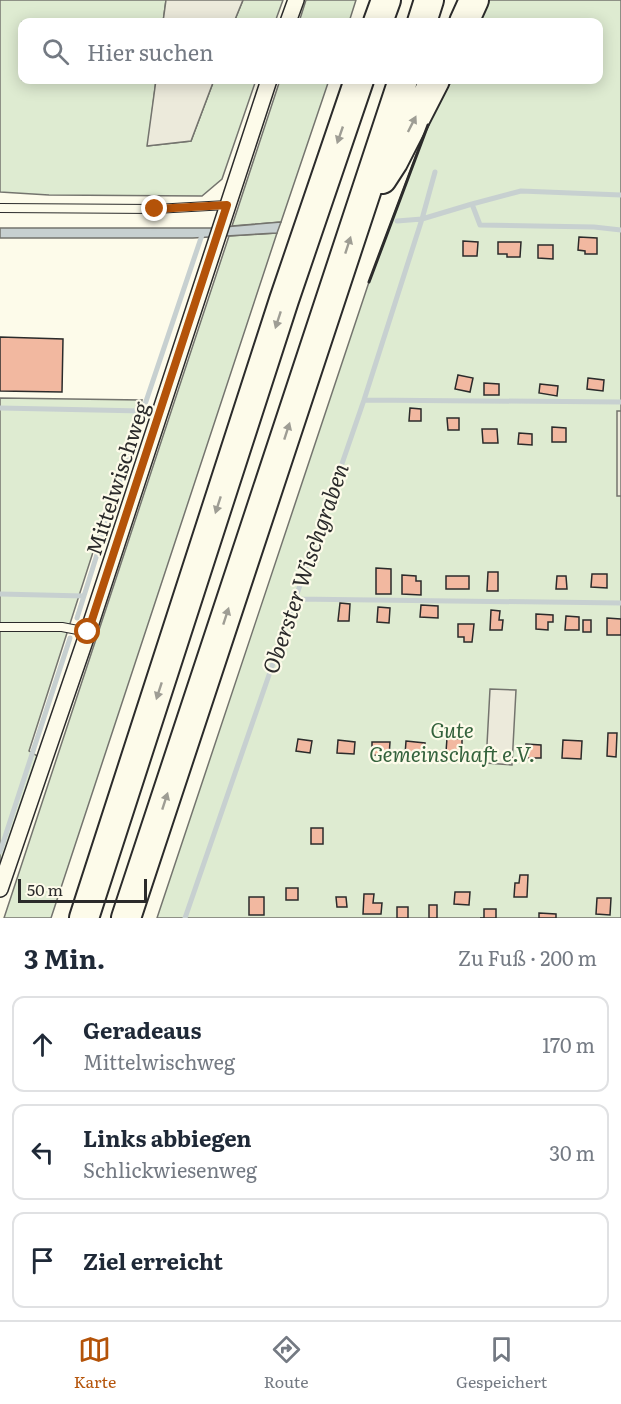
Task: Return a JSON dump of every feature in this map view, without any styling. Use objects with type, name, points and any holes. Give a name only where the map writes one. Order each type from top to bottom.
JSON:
[{"type":"highway","points":[[379,18],[386,0]]},
{"type":"highway","points":[[423,18],[429,0]]},
{"type":"highway","points":[[466,18],[474,0]]},
{"type":"highway","points":[[84,918],[284,300],[358,84]]},
{"type":"highway","points":[[126,918],[402,84]]},
{"type":"highway","points":[[360,210],[393,162],[433,84]]},
{"type":"street","points":[[289,18],[296,0]]},
{"type":"street","name":"Mittelwischweg","points":[[0,889],[88,632],[268,84]]},
{"type":"lane","points":[[0,208],[155,209],[227,205]]},
{"type":"lane","points":[[0,627],[62,627],[88,632]]},
{"type":"green space","points":[[0,0],[166,0],[164,18],[18,18],[18,84],[156,84],[148,146],[191,141],[212,84],[255,84],[222,179],[202,196],[49,195],[0,192]]},
{"type":"green space","points":[[243,0],[283,0],[276,18],[236,18]]},
{"type":"green space","points":[[306,0],[356,0],[350,18],[300,18]]},
{"type":"green space","name":"Gute Gemeinschaft e.V.","points":[[486,0],[621,0],[621,918],[157,918],[369,282],[434,110],[449,84],[603,84],[603,18],[479,18]]},
{"type":"green space","points":[[279,84],[328,84],[281,222],[232,226]]},
{"type":"green space","points":[[277,233],[51,918],[4,918],[229,236]]},
{"type":"green space","points":[[0,398],[142,400],[29,751],[39,757],[0,873]]},
{"type":"shaded area","points":[[166,0],[243,0],[236,18],[164,18]]},
{"type":"shaded area","points":[[155,84],[212,84],[191,141],[147,146]]},
{"type":"shaded area","points":[[281,222],[277,233],[193,238],[0,238],[0,228],[212,228]]},
{"type":"shaded area","points":[[617,411],[621,411],[621,496],[617,496]]},
{"type":"shaded area","points":[[490,689],[516,690],[512,765],[486,763]]},
{"type":"building","points":[[579,237],[597,238],[597,254],[585,254],[585,251],[578,250]]},
{"type":"building","points":[[463,241],[478,242],[477,256],[463,256]]},
{"type":"building","points":[[498,242],[521,242],[520,257],[498,254]]},
{"type":"building","points":[[538,245],[553,245],[553,259],[538,258]]},
{"type":"building","points":[[0,337],[63,339],[62,392],[0,391]]},
{"type":"building","points":[[458,375],[473,378],[470,392],[455,389]]},
{"type":"building","points":[[588,378],[604,380],[603,391],[587,389]]},
{"type":"building","points":[[484,383],[499,384],[499,395],[484,395]]},
{"type":"building","points":[[540,384],[558,386],[557,396],[539,393]]},
{"type":"building","points":[[410,408],[421,409],[421,421],[409,421]]},
{"type":"building","points":[[447,418],[459,418],[459,430],[448,430]]},
{"type":"building","points":[[552,427],[566,428],[566,442],[552,442]]},
{"type":"building","points":[[482,429],[497,429],[498,443],[483,443]]},
{"type":"building","points":[[519,433],[532,434],[532,445],[518,444]]},
{"type":"building","points":[[376,568],[391,569],[391,594],[376,594]]},
{"type":"building","points":[[488,572],[498,572],[498,591],[487,591]]},
{"type":"building","points":[[592,574],[607,574],[607,588],[591,587]]},
{"type":"building","points":[[402,575],[416,576],[416,581],[421,581],[421,595],[402,594]]},
{"type":"building","points":[[446,576],[469,576],[469,589],[446,589]]},
{"type":"building","points":[[557,576],[566,576],[567,589],[556,589]]},
{"type":"building","points":[[340,603],[350,604],[349,621],[338,621]]},
{"type":"building","points":[[421,605],[438,606],[438,618],[420,617]]},
{"type":"building","points":[[378,607],[390,608],[389,623],[377,622]]},
{"type":"building","points":[[491,610],[500,611],[499,620],[503,620],[502,630],[490,630]]},
{"type":"building","points":[[536,614],[553,615],[553,622],[548,622],[548,630],[536,629]]},
{"type":"building","points":[[566,616],[579,617],[579,630],[565,630]]},
{"type":"building","points":[[607,618],[621,619],[621,635],[607,635]]},
{"type":"building","points":[[583,620],[591,620],[591,632],[583,632]]},
{"type":"building","points":[[458,624],[474,624],[472,642],[464,642],[464,637],[458,637]]},
{"type":"building","points":[[608,733],[617,733],[616,757],[607,756]]},
{"type":"building","points":[[447,738],[462,739],[462,753],[446,752]]},
{"type":"building","points":[[298,739],[312,741],[310,753],[296,751]]},
{"type":"building","points":[[338,740],[355,742],[354,754],[337,753]]},
{"type":"building","points":[[563,740],[582,741],[581,759],[562,758]]},
{"type":"building","points":[[406,741],[425,743],[424,756],[405,755]]},
{"type":"building","points":[[372,742],[390,742],[389,756],[372,755]]},
{"type":"building","points":[[526,744],[541,745],[541,758],[526,758]]},
{"type":"building","points":[[311,828],[323,828],[323,844],[311,844]]},
{"type":"building","points":[[520,875],[528,875],[527,897],[514,897],[515,883],[519,883]]},
{"type":"building","points":[[286,888],[298,888],[298,900],[286,900]]},
{"type":"building","points":[[455,892],[470,892],[469,905],[454,904]]},
{"type":"building","points":[[364,894],[374,894],[373,903],[382,903],[381,914],[363,914]]},
{"type":"building","points":[[249,897],[264,897],[264,915],[249,915]]},
{"type":"building","points":[[336,897],[346,897],[347,907],[337,907]]},
{"type":"building","points":[[597,898],[611,898],[610,915],[596,914]]},
{"type":"building","points":[[429,905],[437,905],[437,918],[429,918]]},
{"type":"building","points":[[397,907],[408,907],[408,918],[397,918]]},
{"type":"building","points":[[484,909],[496,909],[496,918],[484,918]]},
{"type":"building","points":[[539,913],[556,914],[556,918],[539,918]]},
{"type":"waterway","name":"Oberster Wischgraben","points":[[185,918],[364,400],[435,172]]},
{"type":"waterway","points":[[472,204],[521,191],[621,195]]},
{"type":"waterway","points":[[397,221],[422,219],[472,204],[480,225],[594,227],[621,230]]},
{"type":"waterway","points":[[77,618],[133,440],[203,232]]},
{"type":"waterway","points":[[364,400],[621,402]]},
{"type":"waterway","points":[[0,408],[143,411]]},
{"type":"waterway","points":[[0,594],[84,596]]},
{"type":"waterway","points":[[295,599],[621,603]]},
{"type":"waterway","points":[[0,852],[70,638]]},
{"type":"wall","points":[[369,282],[428,125]]},
{"type":"route","points":[[88,632],[227,205],[155,209]]}]
